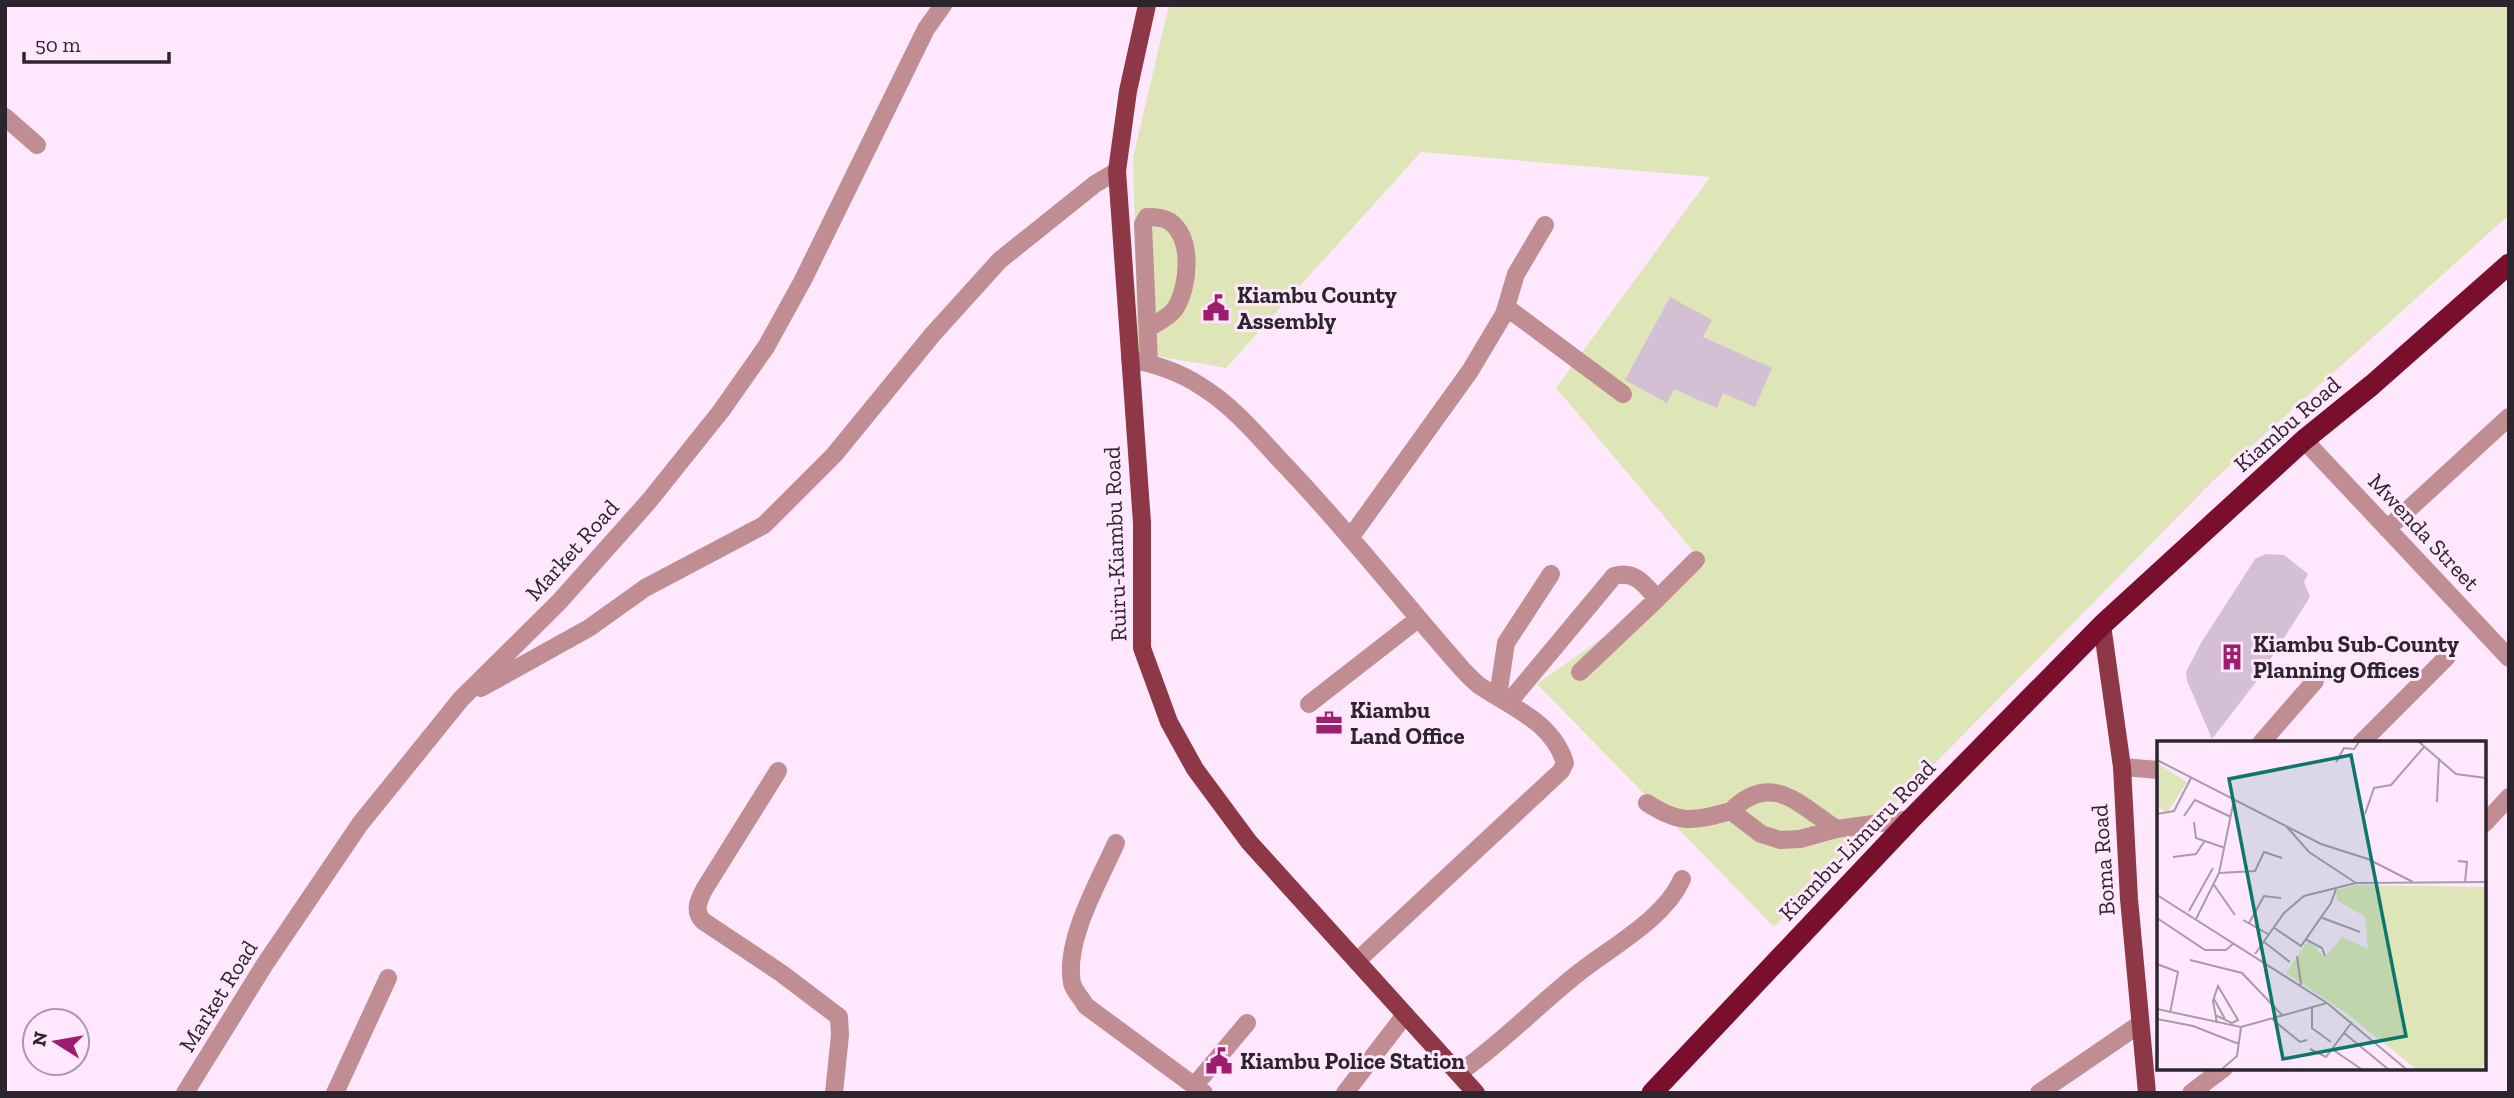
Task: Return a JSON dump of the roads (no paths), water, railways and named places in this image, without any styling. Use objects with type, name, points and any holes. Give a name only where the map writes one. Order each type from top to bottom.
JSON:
[{"type":"highway","name":"Kiambu Road","points":[[2102,625],[2304,440],[2372,385],[2509,264]]},
{"type":"highway","name":"Kiambu-Limuru Road","points":[[1652,1093],[1911,819],[2102,625]]},
{"type":"main road","name":"Ruiru-Kiambu Road","points":[[1147,5],[1128,91],[1117,172],[1142,523],[1142,648],[1169,722],[1195,769],[1249,842],[1476,1093]]},
{"type":"main road","name":"Boma Road","points":[[2102,625],[2122,767],[2129,899],[2147,1093]]},
{"type":"street","name":"Market Road","points":[[194,1091],[265,964],[360,824],[461,699],[559,602],[649,501],[721,411],[766,347],[803,280],[926,29],[943,5]]},
{"type":"street","points":[[5,117],[37,145]]},
{"type":"street","points":[[461,699],[590,628],[645,587],[764,524],[834,455],[933,334],[1000,260],[1087,190],[1117,172]]},
{"type":"street","points":[[1147,328],[1167,317],[1175,309],[1182,293],[1186,258],[1178,233],[1170,222],[1157,217],[1147,217],[1143,224],[1147,328],[1149,363]]},
{"type":"street","points":[[1350,538],[1470,370],[1504,314],[1516,274],[1545,225]]},
{"type":"street","points":[[1506,307],[1623,394]]},
{"type":"street","points":[[1130,359],[1184,376],[1246,423],[1472,679],[1534,719],[1548,733],[1563,757],[1565,764],[1562,771],[1358,960]]},
{"type":"street","points":[[2387,529],[2509,417]]},
{"type":"street","name":"Mwenda Street","points":[[2304,440],[2508,657]]},
{"type":"street","points":[[1580,672],[1696,560]]},
{"type":"street","points":[[1504,699],[1614,576],[1622,573],[1634,576],[1643,582],[1657,599]]},
{"type":"street","points":[[1504,699],[1506,642],[1551,574]]},
{"type":"street","points":[[1309,704],[1418,619]]},
{"type":"street","points":[[2363,741],[2447,657]]},
{"type":"street","points":[[2263,741],[2315,681]]},
{"type":"street","points":[[2122,767],[2157,770]]},
{"type":"street","points":[[778,771],[705,888],[699,899],[697,912],[703,921],[781,973],[839,1017],[840,1035],[834,1093]]},
{"type":"street","points":[[1647,803],[1676,819],[1705,818],[1731,811],[1757,793],[1773,791],[1787,795],[1836,829]]},
{"type":"street","points":[[2486,822],[2509,797]]},
{"type":"street","points":[[1731,811],[1761,834],[1780,840],[1800,839],[1836,829],[1911,819]]},
{"type":"street","points":[[1116,844],[1079,928],[1071,964],[1072,986],[1086,1006],[1199,1089],[1247,1023]]},
{"type":"street","points":[[1459,1073],[1490,1051],[1571,978],[1654,915],[1676,892],[1682,879]]},
{"type":"street","points":[[335,1093],[388,978]]},
{"type":"street","points":[[1345,1093],[1405,1015]]},
{"type":"street","points":[[2039,1093],[2140,1024]]},
{"type":"street","points":[[2191,1093],[2221,1070]]},
{"type":"place","name":"Kiambu County Assembly","points":[[1216,308]]},
{"type":"place","name":"Kiambu Sub-County Planning Offices","points":[[2232,657]]},
{"type":"place","name":"Kiambu Land Office","points":[[1329,723]]},
{"type":"place","name":"Kiambu Police Station","points":[[1219,1061]]}]
